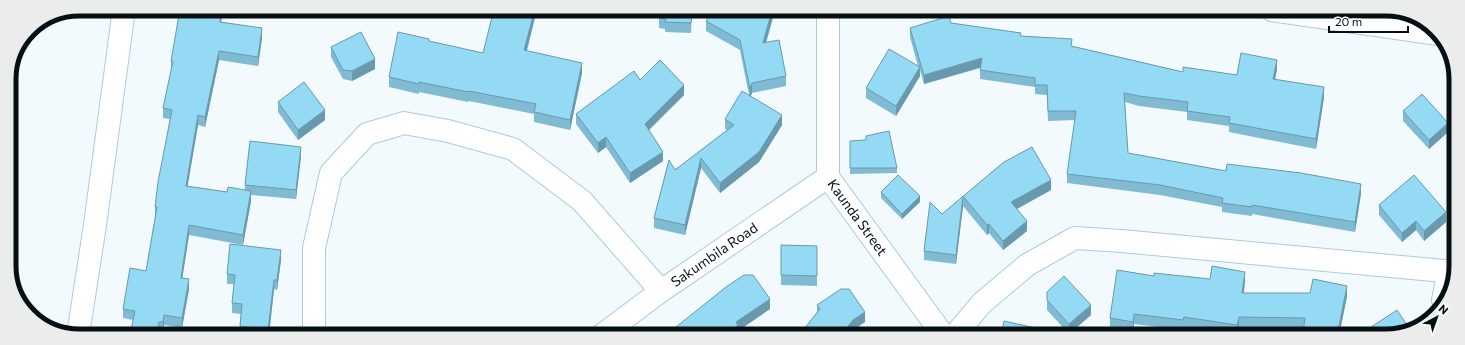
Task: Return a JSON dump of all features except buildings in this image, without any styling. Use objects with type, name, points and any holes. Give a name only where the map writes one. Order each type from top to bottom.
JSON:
[{"type":"street","points":[[79,329],[95,225],[123,16]]},
{"type":"street","name":"Kaunda Street","points":[[828,16],[828,177],[938,329]]},
{"type":"street","points":[[1314,16],[1429,33]]},
{"type":"street","points":[[314,329],[314,248],[331,173],[367,134],[404,123],[448,130],[513,148],[582,201],[661,291]]},
{"type":"street","name":"Sakumbila Road","points":[[610,329],[661,291],[828,177]]},
{"type":"street","points":[[961,329],[982,303],[1027,265],[1075,238],[1449,272]]}]
